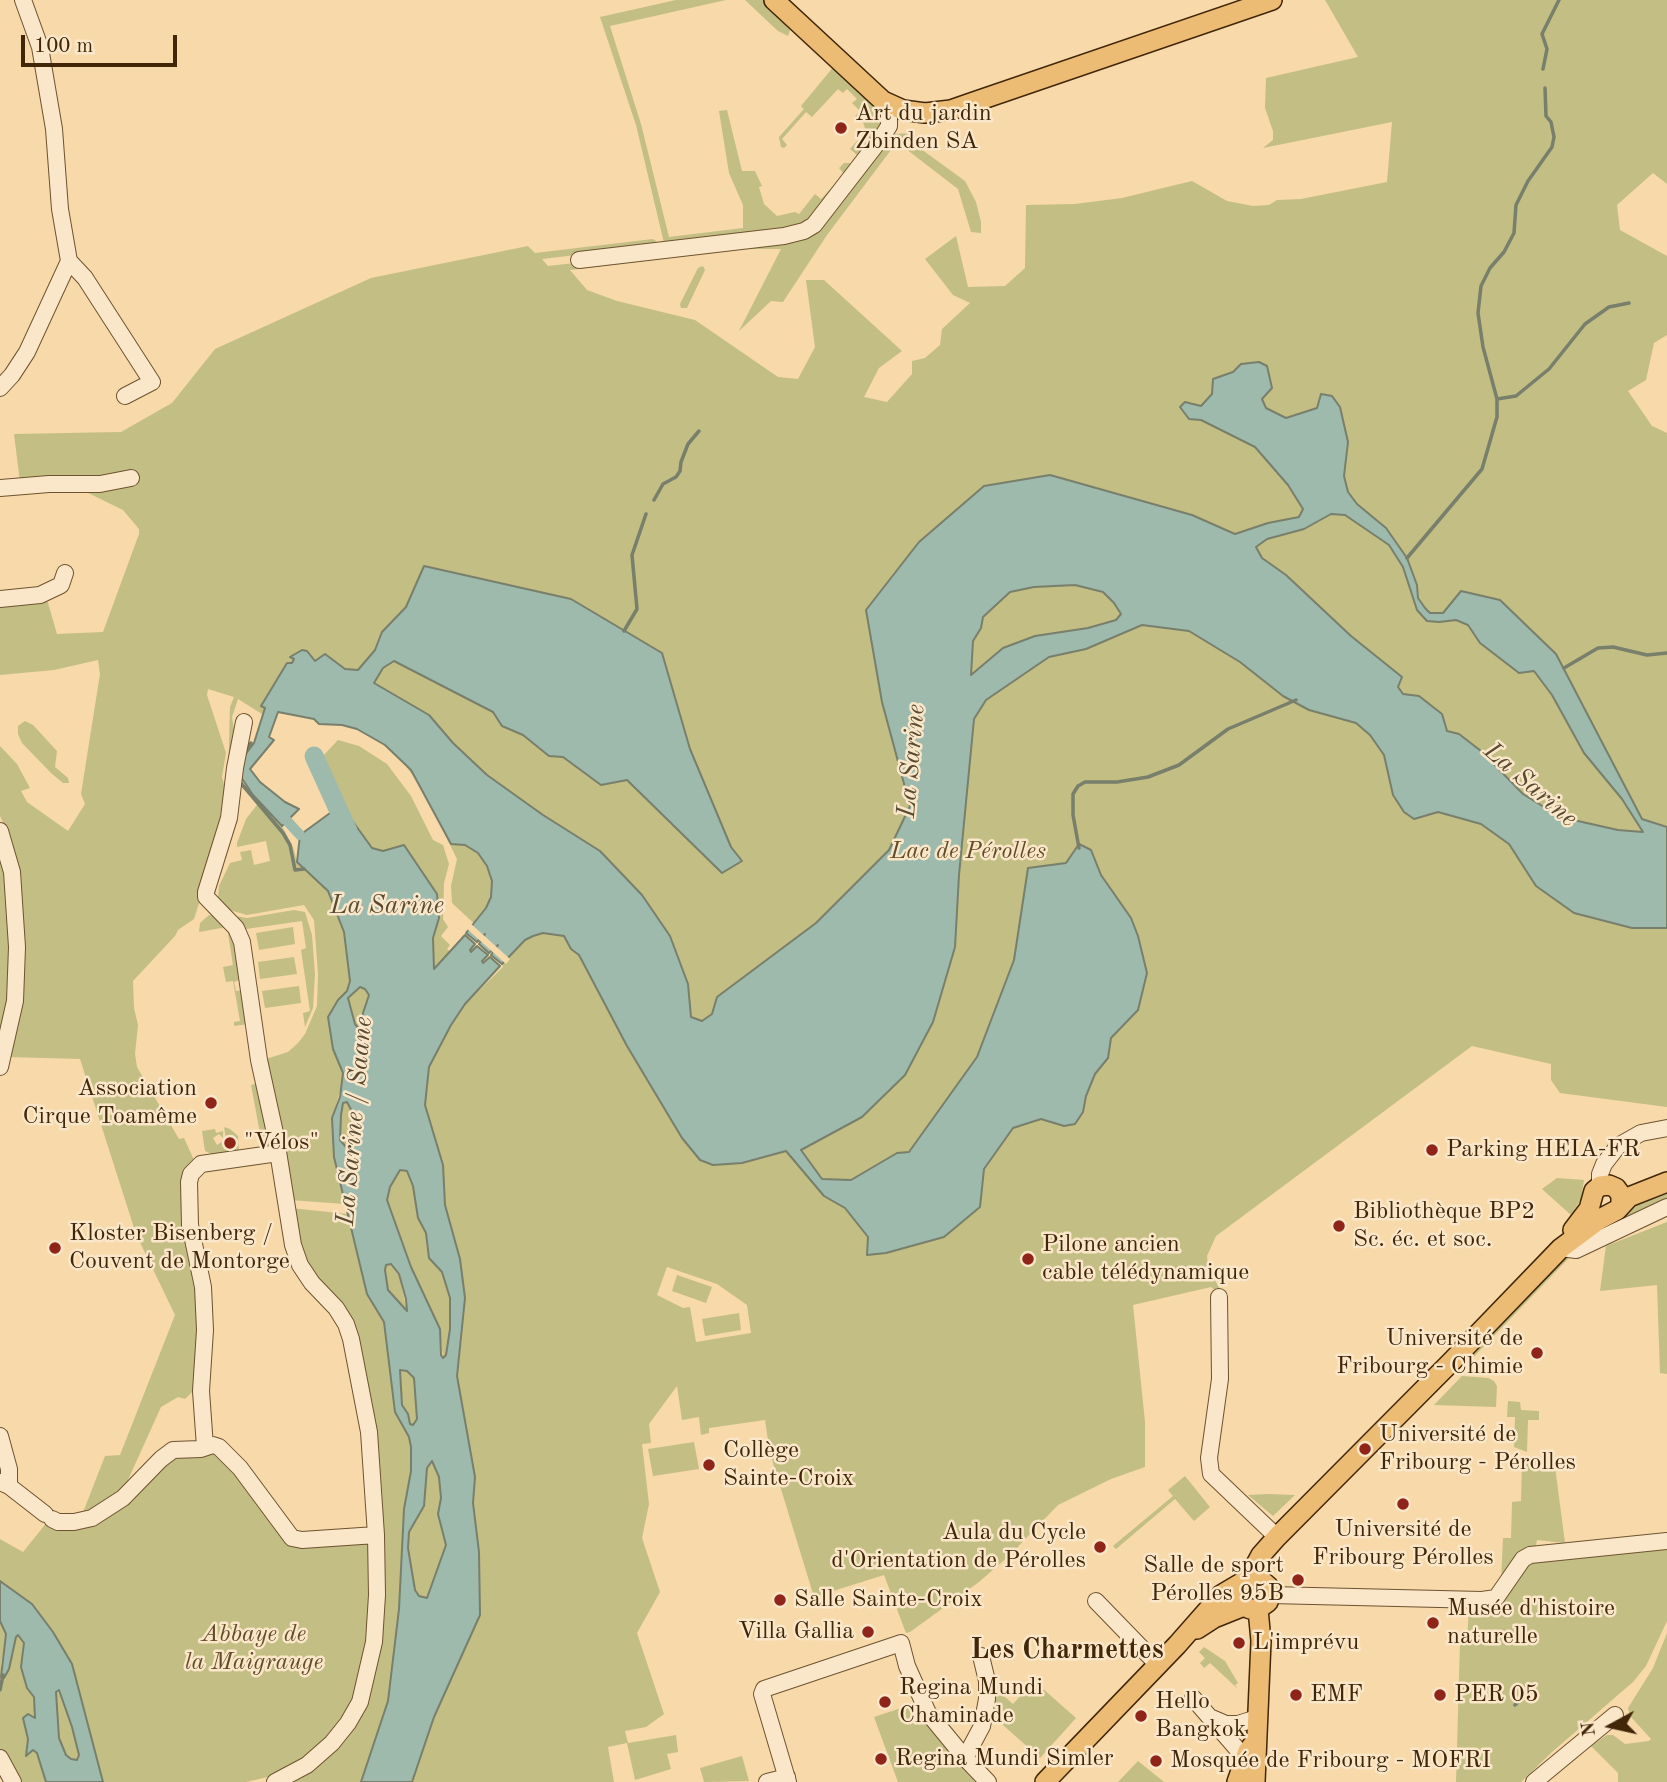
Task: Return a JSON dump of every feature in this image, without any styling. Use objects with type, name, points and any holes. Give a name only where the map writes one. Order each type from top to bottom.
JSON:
[{"type":"main road","points":[[774,0],[866,88],[889,105],[925,113],[951,110],[1227,8],[1272,0]]},
{"type":"main road","points":[[1251,1767],[1257,1718],[1261,1641],[1254,1593],[1261,1555],[1607,1199],[1667,1182]]},
{"type":"main road","points":[[1045,1782],[1177,1645],[1205,1623],[1254,1593]]},
{"type":"street","points":[[23,0],[40,47],[54,129],[60,209],[69,261],[85,278],[152,382],[125,396]]},
{"type":"street","points":[[579,260],[784,236],[804,231],[814,225],[882,137],[888,126],[889,105]]},
{"type":"street","points":[[0,388],[27,352],[69,261]]},
{"type":"street","points":[[0,488],[100,484],[131,478]]},
{"type":"street","points":[[0,599],[40,595],[61,586],[65,573]]},
{"type":"street","points":[[244,722],[229,818],[206,897],[236,928],[242,942],[259,1060],[293,1245],[300,1265],[312,1283],[336,1308],[351,1339],[369,1432],[376,1535],[377,1595],[374,1642],[360,1702],[332,1743],[307,1765],[275,1782]]},
{"type":"street","points":[[0,831],[12,872],[17,947],[15,1001],[0,1067]]},
{"type":"street","points":[[1607,1199],[1600,1174],[1618,1146],[1641,1133],[1667,1128]]},
{"type":"street","points":[[205,1447],[201,1391],[205,1330],[203,1287],[190,1226],[188,1182],[195,1168],[201,1164],[278,1153]]},
{"type":"street","points":[[1561,1248],[1576,1250],[1667,1207]]},
{"type":"street","points":[[1219,1297],[1220,1379],[1209,1458],[1211,1474],[1277,1536]]},
{"type":"street","points":[[0,1436],[9,1469],[4,1484],[58,1522],[92,1518],[123,1498],[173,1450],[213,1445],[219,1447],[240,1468],[292,1538],[302,1540],[376,1535]]},
{"type":"street","points":[[1254,1593],[1482,1601],[1492,1590],[1496,1598],[1523,1559],[1530,1555],[1667,1541]]},
{"type":"street","points":[[1096,1601],[1158,1665]]},
{"type":"street","points":[[767,1782],[788,1780],[762,1694],[766,1687],[901,1643],[906,1666],[928,1713],[965,1759],[988,1782]]},
{"type":"street","points":[[965,1759],[982,1726],[987,1699],[987,1681],[981,1657]]},
{"type":"street","points":[[1193,1698],[1251,1767]]},
{"type":"street","points":[[1534,1782],[1615,1715]]},
{"type":"street","points":[[1212,1718],[1226,1724],[1238,1724],[1257,1718]]},
{"type":"street","points":[[0,1758],[13,1782]]},
{"type":"green space","name":"Lac de Pérolles","points":[[676,0],[726,0],[610,26],[641,124],[669,237],[743,228],[743,205],[729,173],[719,111],[727,110],[742,171],[755,171],[762,186],[759,187],[764,204],[777,216],[795,212],[799,214],[815,194],[821,199],[844,174],[839,168],[844,163],[851,163],[857,155],[850,149],[866,131],[863,122],[855,116],[860,111],[852,103],[857,99],[847,89],[843,93],[838,89],[812,117],[806,112],[782,139],[787,145],[784,148],[781,147],[779,137],[804,109],[801,106],[835,65],[884,112],[883,125],[894,134],[911,133],[921,149],[965,181],[976,202],[981,233],[971,232],[958,189],[897,142],[827,235],[783,302],[771,301],[739,331],[781,249],[744,249],[570,270],[587,290],[617,301],[695,320],[778,377],[798,379],[815,347],[806,280],[824,280],[902,351],[879,368],[864,397],[887,402],[912,374],[912,361],[925,358],[940,345],[942,329],[970,303],[953,295],[925,259],[956,236],[968,287],[1005,286],[1025,268],[1026,205],[1075,204],[1122,198],[1192,181],[1227,201],[1253,206],[1269,205],[1277,200],[1301,199],[1387,182],[1392,122],[1263,148],[1273,140],[1273,131],[1265,108],[1266,78],[1358,57],[1325,0],[1667,0],[1667,184],[1653,173],[1617,205],[1620,230],[1667,256],[1667,335],[1654,343],[1646,380],[1628,391],[1652,426],[1667,433],[1667,1107],[1560,1093],[1551,1080],[1551,1064],[1472,1046],[1216,1236],[1207,1256],[1208,1268],[1220,1289],[1219,1294],[1211,1287],[1133,1305],[1145,1422],[1145,1467],[1111,1479],[1058,1505],[1010,1555],[979,1582],[910,1632],[906,1633],[884,1575],[814,1597],[770,1453],[765,1420],[709,1428],[709,1433],[701,1435],[699,1417],[682,1420],[677,1386],[649,1424],[651,1443],[642,1444],[649,1504],[642,1538],[660,1592],[637,1633],[664,1714],[646,1727],[625,1731],[628,1743],[676,1735],[678,1752],[667,1754],[671,1769],[635,1780],[627,1743],[608,1747],[614,1782],[412,1782],[434,1717],[480,1615],[479,1552],[473,1503],[475,1477],[457,1376],[462,1331],[460,1259],[445,1205],[443,1165],[425,1105],[429,1067],[465,1004],[503,967],[502,964],[509,956],[452,903],[451,886],[457,859],[421,786],[399,757],[385,745],[357,729],[319,724],[314,719],[281,711],[277,713],[277,718],[269,716],[238,699],[232,717],[235,737],[228,779],[230,707],[234,697],[208,689],[207,695],[226,753],[222,777],[227,796],[215,852],[194,919],[178,930],[133,981],[138,1025],[135,1054],[137,1067],[179,1139],[184,1138],[194,1160],[201,1287],[195,1389],[185,1399],[178,1397],[161,1407],[123,1491],[82,1515],[105,1456],[120,1455],[175,1315],[136,1234],[80,1059],[8,1057],[19,1002],[6,829],[0,816],[0,746],[17,764],[30,788],[21,791],[27,802],[68,831],[85,804],[81,794],[100,674],[98,660],[54,670],[0,675],[0,603],[46,596],[57,634],[103,632],[139,529],[123,510],[82,490],[21,490],[14,434],[121,432],[172,403],[215,349],[371,278],[528,246],[535,253],[653,239],[657,242],[653,246],[542,259],[548,266],[743,244],[664,243],[636,125],[600,17]],"holes":[[[667,1267],[717,1284],[747,1305],[751,1333],[696,1342],[690,1307],[683,1308],[657,1295]]]},
{"type":"green space","points":[[745,0],[771,0],[764,3],[790,30],[788,36],[778,31]]},
{"type":"green space","points":[[703,266],[705,270],[687,308],[681,308],[680,304],[698,268]]},
{"type":"green space","points":[[25,721],[33,725],[57,751],[55,767],[68,778],[69,783],[63,783],[51,773],[22,743],[18,726]]},
{"type":"green space","points":[[338,740],[359,746],[387,764],[411,796],[433,840],[443,845],[449,864],[444,883],[443,919],[448,927],[441,936],[450,945],[447,949],[451,952],[434,969],[433,938],[439,918],[437,894],[404,845],[383,851],[372,848],[341,805],[321,758]]},
{"type":"green space","points":[[260,801],[282,826],[297,862],[328,891],[344,932],[350,981],[347,991],[338,1000],[333,1049],[343,1073],[343,1081],[332,1118],[334,1157],[345,1204],[290,1200],[266,1059],[288,1052],[298,1043],[305,1034],[317,1006],[318,974],[314,920],[304,905],[247,915],[226,909],[218,898],[219,886],[230,863],[242,860],[240,852],[251,850],[254,865],[270,861],[266,841],[237,847],[246,819]]},
{"type":"green space","points":[[0,843],[8,873],[11,1002],[0,1052]]},
{"type":"green space","points":[[294,910],[305,912],[312,935],[315,974],[313,1008],[305,1027],[303,1013],[310,1011],[301,950],[306,948],[302,921],[246,929],[253,982],[230,915],[247,918]]},
{"type":"green space","points":[[209,915],[220,917],[229,925],[241,949],[244,978],[234,982],[236,991],[244,990],[247,993],[250,1020],[248,1024],[234,1026],[234,1022],[240,1021],[233,981],[226,982],[223,967],[233,965],[227,927],[199,932],[200,923]]},
{"type":"green space","points":[[293,927],[295,944],[259,950],[256,933]]},
{"type":"green space","points":[[294,957],[297,974],[260,979],[258,962]]},
{"type":"green space","points":[[299,986],[301,1003],[265,1008],[262,991]]},
{"type":"green space","points":[[360,986],[369,995],[363,1013],[363,1029],[360,1030],[355,1025],[348,998]]},
{"type":"green space","points":[[260,1083],[271,1144],[263,1149],[251,1085]]},
{"type":"green space","points":[[348,1102],[358,1123],[358,1138],[351,1147],[347,1147],[340,1140],[343,1103]]},
{"type":"green space","points":[[224,1127],[238,1136],[239,1153],[214,1155],[205,1151],[202,1131],[223,1131],[223,1138],[219,1134],[213,1138],[217,1145],[226,1139]]},
{"type":"green space","points":[[400,1170],[407,1171],[413,1186],[418,1218],[426,1233],[429,1257],[442,1272],[450,1298],[450,1329],[446,1356],[443,1358],[440,1329],[411,1267],[387,1200],[390,1187]]},
{"type":"green space","points":[[1557,1178],[1584,1180],[1581,1199],[1571,1215],[1542,1189]]},
{"type":"green space","points":[[1667,1192],[1667,1202],[1590,1241],[1593,1233],[1627,1208]]},
{"type":"green space","points":[[291,1208],[347,1214],[367,1294],[384,1321],[395,1412],[409,1437],[411,1447],[411,1471],[404,1509],[399,1609],[388,1701],[361,1782],[284,1782],[334,1747],[377,1647],[355,1340],[304,1264]]},
{"type":"green space","points":[[1667,1222],[1667,1374],[1660,1373],[1657,1285],[1600,1291],[1606,1246]]},
{"type":"green space","points":[[1570,1257],[1463,1368],[1560,1261]]},
{"type":"green space","points":[[391,1264],[399,1274],[407,1311],[403,1310],[388,1290],[385,1270],[386,1265]]},
{"type":"green space","points":[[677,1275],[712,1287],[706,1303],[672,1291]]},
{"type":"green space","points":[[739,1313],[741,1330],[705,1336],[702,1319]]},
{"type":"green space","points":[[400,1370],[407,1371],[414,1378],[417,1419],[413,1425],[402,1406]]},
{"type":"green space","points":[[1462,1376],[1494,1381],[1497,1386],[1496,1407],[1434,1405]]},
{"type":"green space","points":[[1508,1401],[1520,1402],[1521,1410],[1539,1411],[1539,1420],[1528,1420],[1527,1452],[1514,1447],[1515,1417],[1507,1417]]},
{"type":"green space","points":[[694,1442],[699,1469],[653,1476],[648,1449]]},
{"type":"green space","name":"Abbaye de la Maigrauge","points":[[214,1450],[235,1467],[287,1540],[365,1540],[369,1544],[372,1553],[369,1641],[353,1699],[343,1722],[327,1740],[304,1759],[283,1772],[268,1777],[246,1782],[103,1782],[72,1664],[32,1604],[0,1581],[0,1539],[23,1552],[48,1521],[71,1528],[174,1452]]},
{"type":"green space","points":[[1554,1459],[1565,1543],[1537,1540],[1535,1551],[1501,1582],[1503,1538],[1511,1538],[1512,1502],[1521,1501],[1522,1460]]},
{"type":"green space","points":[[432,1461],[439,1477],[441,1498],[438,1514],[446,1545],[427,1598],[419,1596],[415,1590],[408,1548],[409,1532],[424,1506],[427,1468]]},
{"type":"green space","points":[[1185,1476],[1210,1507],[1194,1521],[1175,1499],[1116,1549],[1113,1546],[1173,1496],[1168,1490]]},
{"type":"green space","points":[[1268,1494],[1295,1495],[1273,1516],[1248,1495]]},
{"type":"green space","points":[[1667,1545],[1667,1621],[1646,1666],[1633,1682],[1521,1782],[1456,1782],[1460,1643],[1467,1643],[1469,1607],[1499,1606],[1502,1593],[1526,1563]]},
{"type":"green space","points":[[0,1621],[6,1634],[1,1665],[9,1669],[18,1634],[24,1643],[21,1667],[27,1688],[34,1697],[35,1719],[23,1718],[28,1739],[26,1755],[33,1750],[37,1753],[46,1782],[19,1782],[0,1750]]},
{"type":"green space","points":[[1667,1633],[1667,1782],[1618,1782],[1618,1773],[1591,1746],[1607,1735],[1613,1735],[1625,1744],[1651,1739],[1630,1716],[1628,1708],[1653,1668]]},
{"type":"green space","points":[[1204,1647],[1225,1661],[1238,1683],[1235,1685],[1238,1689],[1210,1663],[1204,1668],[1200,1663],[1205,1658],[1199,1652]]},
{"type":"green space","points":[[987,1681],[1013,1704],[1034,1681],[1076,1718],[1040,1758],[985,1709]]},
{"type":"green space","points":[[59,1690],[72,1727],[79,1755],[77,1760],[66,1755],[59,1738],[56,1691]]},
{"type":"green space","points":[[916,1703],[942,1744],[980,1782],[898,1782],[874,1717]]},
{"type":"green space","points":[[742,1756],[749,1781],[704,1782],[700,1768]]},
{"type":"green space","points":[[1138,1761],[1164,1782],[1118,1782]]},
{"type":"water","name":"Lac de Pérolles","points":[[1259,362],[1267,366],[1272,388],[1262,399],[1266,408],[1286,418],[1317,408],[1321,394],[1332,396],[1340,407],[1348,442],[1344,476],[1348,492],[1357,504],[1386,528],[1407,558],[1417,585],[1418,598],[1430,613],[1443,613],[1461,591],[1500,600],[1556,654],[1642,819],[1667,827],[1667,928],[1632,928],[1574,913],[1536,886],[1509,844],[1481,824],[1438,812],[1414,819],[1404,812],[1393,795],[1384,755],[1370,735],[1356,723],[1309,710],[1283,696],[1240,662],[1189,631],[1142,625],[1086,649],[1049,657],[986,700],[974,719],[955,947],[933,1022],[905,1075],[862,1117],[801,1150],[822,1179],[851,1180],[897,1153],[909,1152],[977,1057],[1014,960],[1028,868],[1066,863],[1079,844],[1091,850],[1101,875],[1131,918],[1138,936],[1147,973],[1138,1010],[1111,1038],[1108,1058],[1095,1074],[1083,1112],[1075,1124],[1064,1126],[1041,1119],[1013,1128],[984,1169],[980,1207],[944,1237],[886,1253],[867,1255],[868,1237],[845,1208],[824,1196],[786,1151],[742,1163],[713,1165],[700,1160],[682,1138],[627,1046],[579,955],[571,949],[564,936],[543,933],[533,936],[525,940],[502,964],[491,955],[498,945],[489,953],[479,944],[485,934],[477,942],[466,933],[486,908],[491,897],[492,881],[487,866],[478,853],[465,845],[451,844],[411,770],[385,745],[357,729],[319,724],[314,719],[278,712],[269,737],[274,740],[250,769],[260,782],[285,802],[299,809],[282,826],[253,795],[241,777],[242,759],[254,743],[265,708],[261,706],[287,663],[292,663],[294,659],[290,657],[302,650],[307,651],[315,661],[325,654],[345,669],[358,670],[375,650],[382,632],[406,607],[424,566],[571,599],[662,653],[690,749],[731,847],[742,861],[722,873],[627,780],[601,785],[563,757],[549,756],[523,735],[502,726],[493,712],[394,661],[383,668],[374,683],[429,715],[453,743],[487,775],[600,851],[642,895],[670,936],[688,984],[691,1017],[702,1021],[712,1014],[717,997],[816,923],[889,850],[910,806],[882,702],[866,610],[919,542],[984,486],[1050,475],[1192,515],[1235,534],[1268,523],[1299,517],[1303,509],[1288,485],[1255,447],[1201,420],[1189,419],[1180,407],[1185,402],[1201,406],[1212,394],[1213,379],[1233,372],[1241,364]],"holes":[[[1331,514],[1345,515],[1389,545],[1403,567],[1417,610],[1427,621],[1456,620],[1468,625],[1480,643],[1519,673],[1534,671],[1552,695],[1584,753],[1622,799],[1643,832],[1618,830],[1560,817],[1523,794],[1481,751],[1459,734],[1447,731],[1442,714],[1419,696],[1403,694],[1398,687],[1402,677],[1351,636],[1286,575],[1262,558],[1256,547],[1267,539],[1304,529]],[[1075,585],[1103,592],[1121,614],[1116,620],[1088,628],[1035,636],[1003,648],[971,675],[973,641],[981,628],[983,617],[1010,592],[1034,587]]]},
{"type":"water","name":"La Sarine","points":[[341,805],[372,848],[383,851],[404,845],[437,894],[439,918],[433,938],[434,969],[465,935],[475,944],[471,952],[477,946],[488,955],[483,963],[490,957],[500,966],[465,1004],[429,1067],[425,1105],[443,1165],[445,1205],[460,1259],[465,1298],[457,1376],[475,1477],[473,1503],[479,1552],[480,1615],[434,1717],[412,1782],[361,1782],[388,1701],[399,1609],[404,1509],[411,1471],[411,1447],[409,1437],[395,1412],[384,1322],[367,1294],[334,1157],[332,1118],[340,1097],[343,1073],[333,1049],[328,1017],[347,991],[350,981],[344,932],[328,891],[297,862],[300,835]],"holes":[[[360,987],[369,995],[363,1013],[363,1029],[360,1030],[355,1024],[348,998]],[[347,1102],[358,1123],[358,1138],[351,1147],[346,1147],[340,1140],[343,1103]],[[400,1170],[407,1171],[413,1186],[418,1218],[426,1233],[429,1258],[442,1272],[450,1298],[450,1329],[446,1355],[443,1358],[440,1329],[411,1267],[387,1200],[390,1187]],[[391,1264],[399,1274],[407,1311],[388,1290],[386,1265]],[[400,1370],[407,1371],[414,1378],[417,1419],[413,1425],[410,1424],[402,1405]],[[432,1461],[439,1477],[441,1498],[438,1514],[446,1545],[427,1598],[419,1596],[415,1590],[408,1548],[409,1532],[424,1506],[427,1468]]]},
{"type":"water","points":[[0,1581],[32,1604],[72,1664],[103,1782],[46,1782],[37,1753],[33,1750],[26,1756],[28,1739],[23,1718],[28,1714],[35,1718],[34,1697],[27,1688],[21,1667],[24,1643],[18,1635],[16,1637],[9,1669],[4,1678],[1,1677],[6,1634],[0,1621]],"holes":[[[59,1690],[79,1755],[77,1760],[66,1755],[59,1738],[56,1692]]]},
{"type":"pier","points":[[470,923],[510,959],[506,964],[466,928]]},
{"type":"waterway","points":[[1543,69],[1547,49],[1542,34],[1559,0]]},
{"type":"waterway","points":[[1407,558],[1482,469],[1497,417],[1497,399],[1483,347],[1478,313],[1481,286],[1514,233],[1516,205],[1528,181],[1552,147],[1554,137],[1551,122],[1546,116],[1545,88]]},
{"type":"waterway","points":[[1497,399],[1516,396],[1549,369],[1585,324],[1609,307],[1629,303]]},
{"type":"waterway","points":[[654,500],[663,484],[676,477],[680,471],[688,444],[699,431]]},
{"type":"waterway","points":[[624,631],[637,609],[632,555],[646,514]]},
{"type":"waterway","points":[[1564,668],[1598,648],[1613,647],[1647,655],[1667,653]]},
{"type":"waterway","points":[[1079,848],[1073,815],[1073,794],[1078,786],[1085,782],[1117,782],[1148,777],[1179,765],[1228,729],[1296,700]]},
{"type":"waterway","points":[[245,752],[251,743]]},
{"type":"waterway","name":"La Sarine / Saane","points":[[314,756],[348,831]]},
{"type":"waterway","points":[[240,782],[283,833],[290,845],[295,870],[304,869]]},
{"type":"waterway","points":[[278,811],[300,835]]},
{"type":"waterway","points":[[0,1690],[3,1675]]},
{"type":"waterway","points":[[1515,1705],[1521,1695]]},
{"type":"place","name":"Art du jardin Zbinden SA","points":[[841,128]]},
{"type":"place","name":"Association Cirque Toamême","points":[[211,1103]]},
{"type":"place","name":"\"Vélos\"","points":[[230,1143]]},
{"type":"place","name":"Parking HEIA-FR","points":[[1432,1150]]},
{"type":"place","name":"Bibliothèque BP2 Sc. éc. et soc.","points":[[1339,1226]]},
{"type":"place","name":"Kloster Bisenberg / Couvent de Montorge","points":[[55,1248]]},
{"type":"place","name":"Pilone ancien cable télédynamique","points":[[1028,1259]]},
{"type":"place","name":"Université de Fribourg - Chimie","points":[[1537,1353]]},
{"type":"place","name":"Université de Fribourg - Pérolles","points":[[1365,1449]]},
{"type":"place","name":"Collège Sainte-Croix","points":[[709,1465]]},
{"type":"place","name":"Université de Fribourg Pérolles","points":[[1403,1504]]},
{"type":"place","name":"Aula du Cycle d'Orientation de Pérolles","points":[[1100,1547]]},
{"type":"place","name":"Salle de sport Pérolles 95B","points":[[1298,1580]]},
{"type":"place","name":"Salle Sainte-Croix","points":[[780,1600]]},
{"type":"place","name":"Musée d'histoire naturelle","points":[[1433,1623]]},
{"type":"place","name":"Villa Gallia","points":[[868,1632]]},
{"type":"place","name":"L'imprévu","points":[[1239,1643]]},
{"type":"place","name":"EMF","points":[[1296,1695]]},
{"type":"place","name":"PER 05","points":[[1440,1695]]},
{"type":"place","name":"Regina Mundi Chaminade","points":[[885,1702]]},
{"type":"place","name":"Hello Bangkok","points":[[1141,1716]]},
{"type":"place","name":"Regina Mundi Simler","points":[[881,1759]]},
{"type":"place","name":"Mosquée de Fribourg - MOFRI","points":[[1156,1761]]},
{"type":"district","name":"Les Charmettes","points":[[1067,1651]]}]
